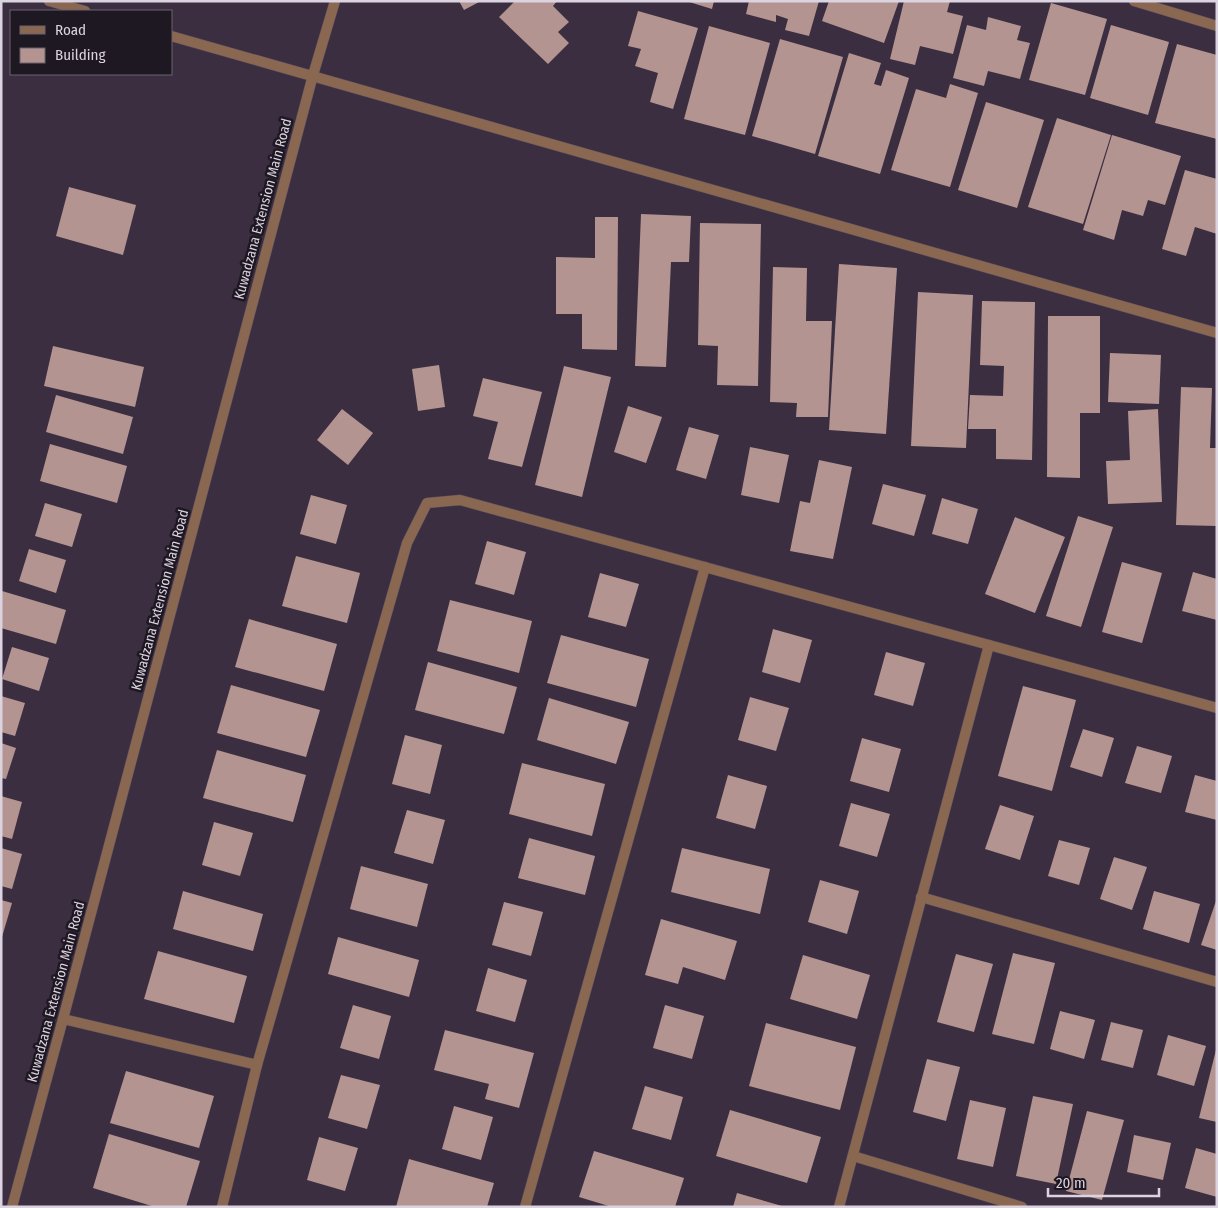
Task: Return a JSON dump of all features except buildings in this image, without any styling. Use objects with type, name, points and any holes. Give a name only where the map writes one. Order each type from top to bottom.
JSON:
[{"type":"street","points":[[49,1],[80,10]]},
{"type":"street","name":"Kuwadzana Extension Main Road","points":[[12,1207],[313,75],[335,1]]},
{"type":"street","points":[[1134,1],[1217,26]]},
{"type":"street","points":[[172,36],[1217,333]]},
{"type":"street","points":[[222,1207],[257,1066],[407,543],[427,503],[460,500],[1217,708]]},
{"type":"street","points":[[525,1207],[705,567]]},
{"type":"street","points":[[839,1207],[989,644]]},
{"type":"street","points":[[922,897],[1217,982]]},
{"type":"street","points":[[63,1019],[257,1066]]},
{"type":"street","points":[[853,1156],[1022,1207]]}]
